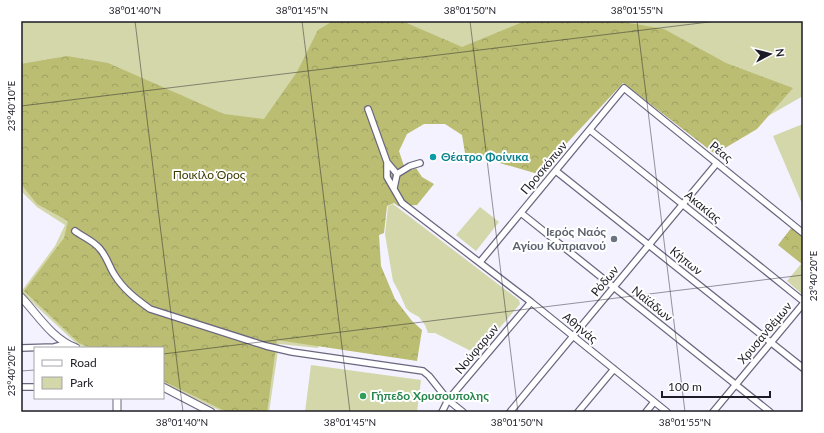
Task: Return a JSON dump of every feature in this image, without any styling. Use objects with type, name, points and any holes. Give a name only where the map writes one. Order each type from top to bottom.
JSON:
[{"type":"street","name":"Προσκόπων","points":[[480,262],[624,88]]},
{"type":"street","name":"Ρέας","points":[[624,88],[803,233]]},
{"type":"street","points":[[368,109],[387,162],[397,174]]},
{"type":"street","name":"Ακακίας","points":[[590,130],[803,301]]},
{"type":"street","name":"Αθηνάς","points":[[387,162],[387,177],[402,203],[480,262],[667,412]]},
{"type":"street","points":[[394,188],[397,174],[410,166],[420,163]]},
{"type":"street","name":"Ρόδων","points":[[510,412],[717,163]]},
{"type":"street","name":"Κήπων","points":[[556,171],[803,368]]},
{"type":"street","name":"Ναϊάδων","points":[[521,213],[770,412]]},
{"type":"street","points":[[75,231],[100,248],[113,273],[122,285],[136,299],[150,309],[266,346],[300,353],[423,371],[429,376],[448,400],[463,412]]},
{"type":"street","points":[[21,297],[44,326],[66,344],[74,347]]},
{"type":"street","name":"Νούφαρων","points":[[442,412],[448,400],[530,302]]},
{"type":"street","name":"Χρυσανθέμων","points":[[713,412],[803,304]]},
{"type":"street","points":[[54,347],[66,344]]},
{"type":"street","points":[[21,348],[34,348]]},
{"type":"street","points":[[578,412],[614,369]]},
{"type":"street","points":[[21,387],[34,387]]},
{"type":"street","points":[[164,387],[211,412]]},
{"type":"street","points":[[117,399],[117,412]]},
{"type":"street","points":[[646,412],[654,402]]},
{"type":"green space","name":"Ποικίλο Όρος","points":[[21,21],[803,21],[803,96],[716,146],[624,73],[449,119],[403,124],[359,206],[318,348],[279,344],[269,412],[223,412],[164,384],[164,347],[83,347],[77,344],[21,292],[55,246],[65,225],[37,207],[21,191]]},
{"type":"green space","name":"Ποικίλο Όρος","points":[[333,21],[402,21],[462,47],[525,21],[618,21],[664,29],[726,63],[793,88],[757,129],[715,154],[623,83],[538,174],[465,153],[462,135],[445,124],[424,124],[407,134],[399,151],[406,172],[416,168],[422,177],[434,184],[417,205],[398,206],[394,203],[387,206],[384,233],[379,235],[381,266],[395,299],[412,321],[422,330],[417,361],[277,340],[267,412],[227,412],[164,381],[164,347],[89,347],[79,343],[24,291],[64,238],[68,221],[37,204],[21,184],[21,64],[67,56],[108,63],[224,114],[264,119],[297,72],[318,30]]},
{"type":"green space","points":[[803,124],[803,206],[773,136]]},
{"type":"green space","points":[[393,204],[519,300],[520,304],[477,354],[435,333],[428,333],[425,325],[419,317],[406,308],[393,281],[385,234],[388,206]]},
{"type":"green space","points":[[480,207],[499,222],[476,251],[456,235]]},
{"type":"green space","points":[[792,227],[803,236],[803,265],[778,245]]},
{"type":"green space","points":[[801,264],[803,265],[803,295],[787,281]]},
{"type":"green space","name":"Γήπεδο Χρυσουπολης","points":[[311,365],[421,380],[417,412],[305,412]]},
{"type":"place","name":"Θέατρο Φοίνικα","points":[[433,157]]},
{"type":"place","name":"Ιερός Ναός Αγίου Κυπριανού","points":[[614,239]]},
{"type":"place","name":"Γήπεδο Χρυσουπολης","points":[[363,396]]}]
